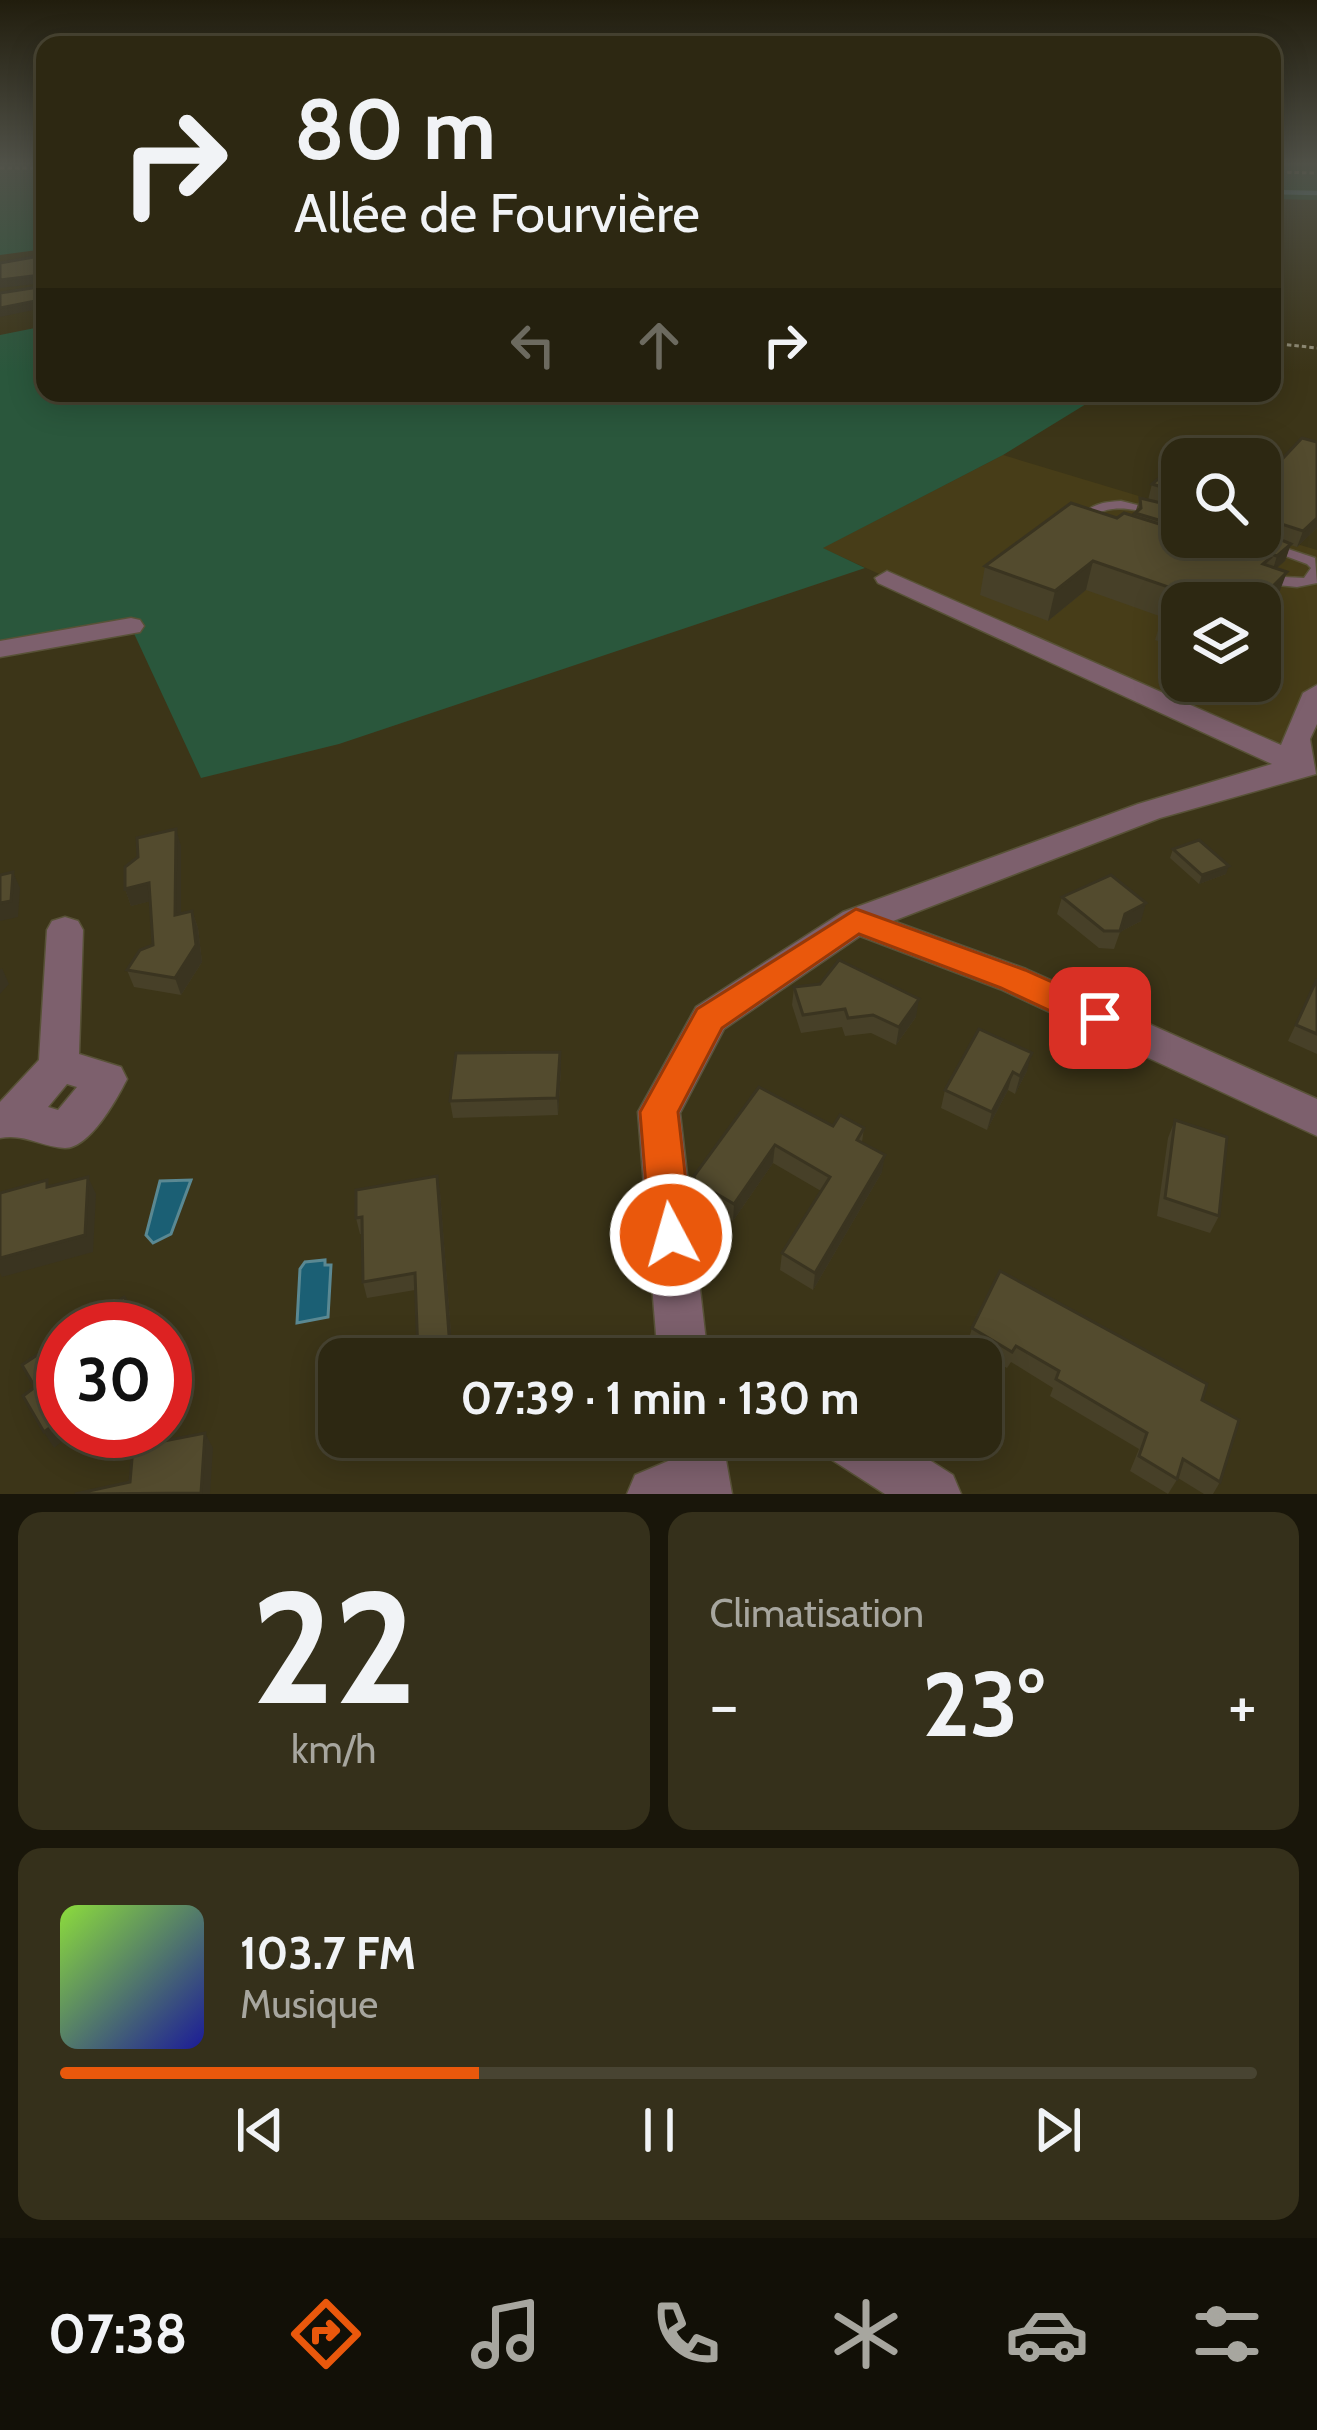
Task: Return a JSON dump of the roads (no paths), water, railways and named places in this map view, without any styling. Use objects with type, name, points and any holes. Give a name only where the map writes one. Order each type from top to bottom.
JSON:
[{"type":"street","points":[[887,578],[1308,768]]},
{"type":"street","points":[[0,649],[131,626]]},
{"type":"street","points":[[1308,768],[1295,739],[1317,693]]},
{"type":"street","points":[[681,1338],[659,1112],[710,1018],[856,921],[1149,811],[1308,768]]},
{"type":"street","points":[[856,921],[1013,979],[1317,1118]]},
{"type":"street","points":[[7,1119],[67,1130],[107,1079],[59,1064],[65,930]]},
{"type":"street","points":[[877,1458],[934,1494]]},
{"type":"lane","points":[[1102,528],[1088,516],[1110,504],[1161,515]]},
{"type":"lane","points":[[1242,573],[1285,583],[1314,578],[1317,568],[1311,561],[1281,551]]},
{"type":"water","points":[[191,1180],[171,1234],[153,1243],[146,1235],[160,1181]]},
{"type":"water","points":[[325,1260],[325,1265],[331,1265],[328,1317],[297,1323],[300,1269],[305,1262]]}]
